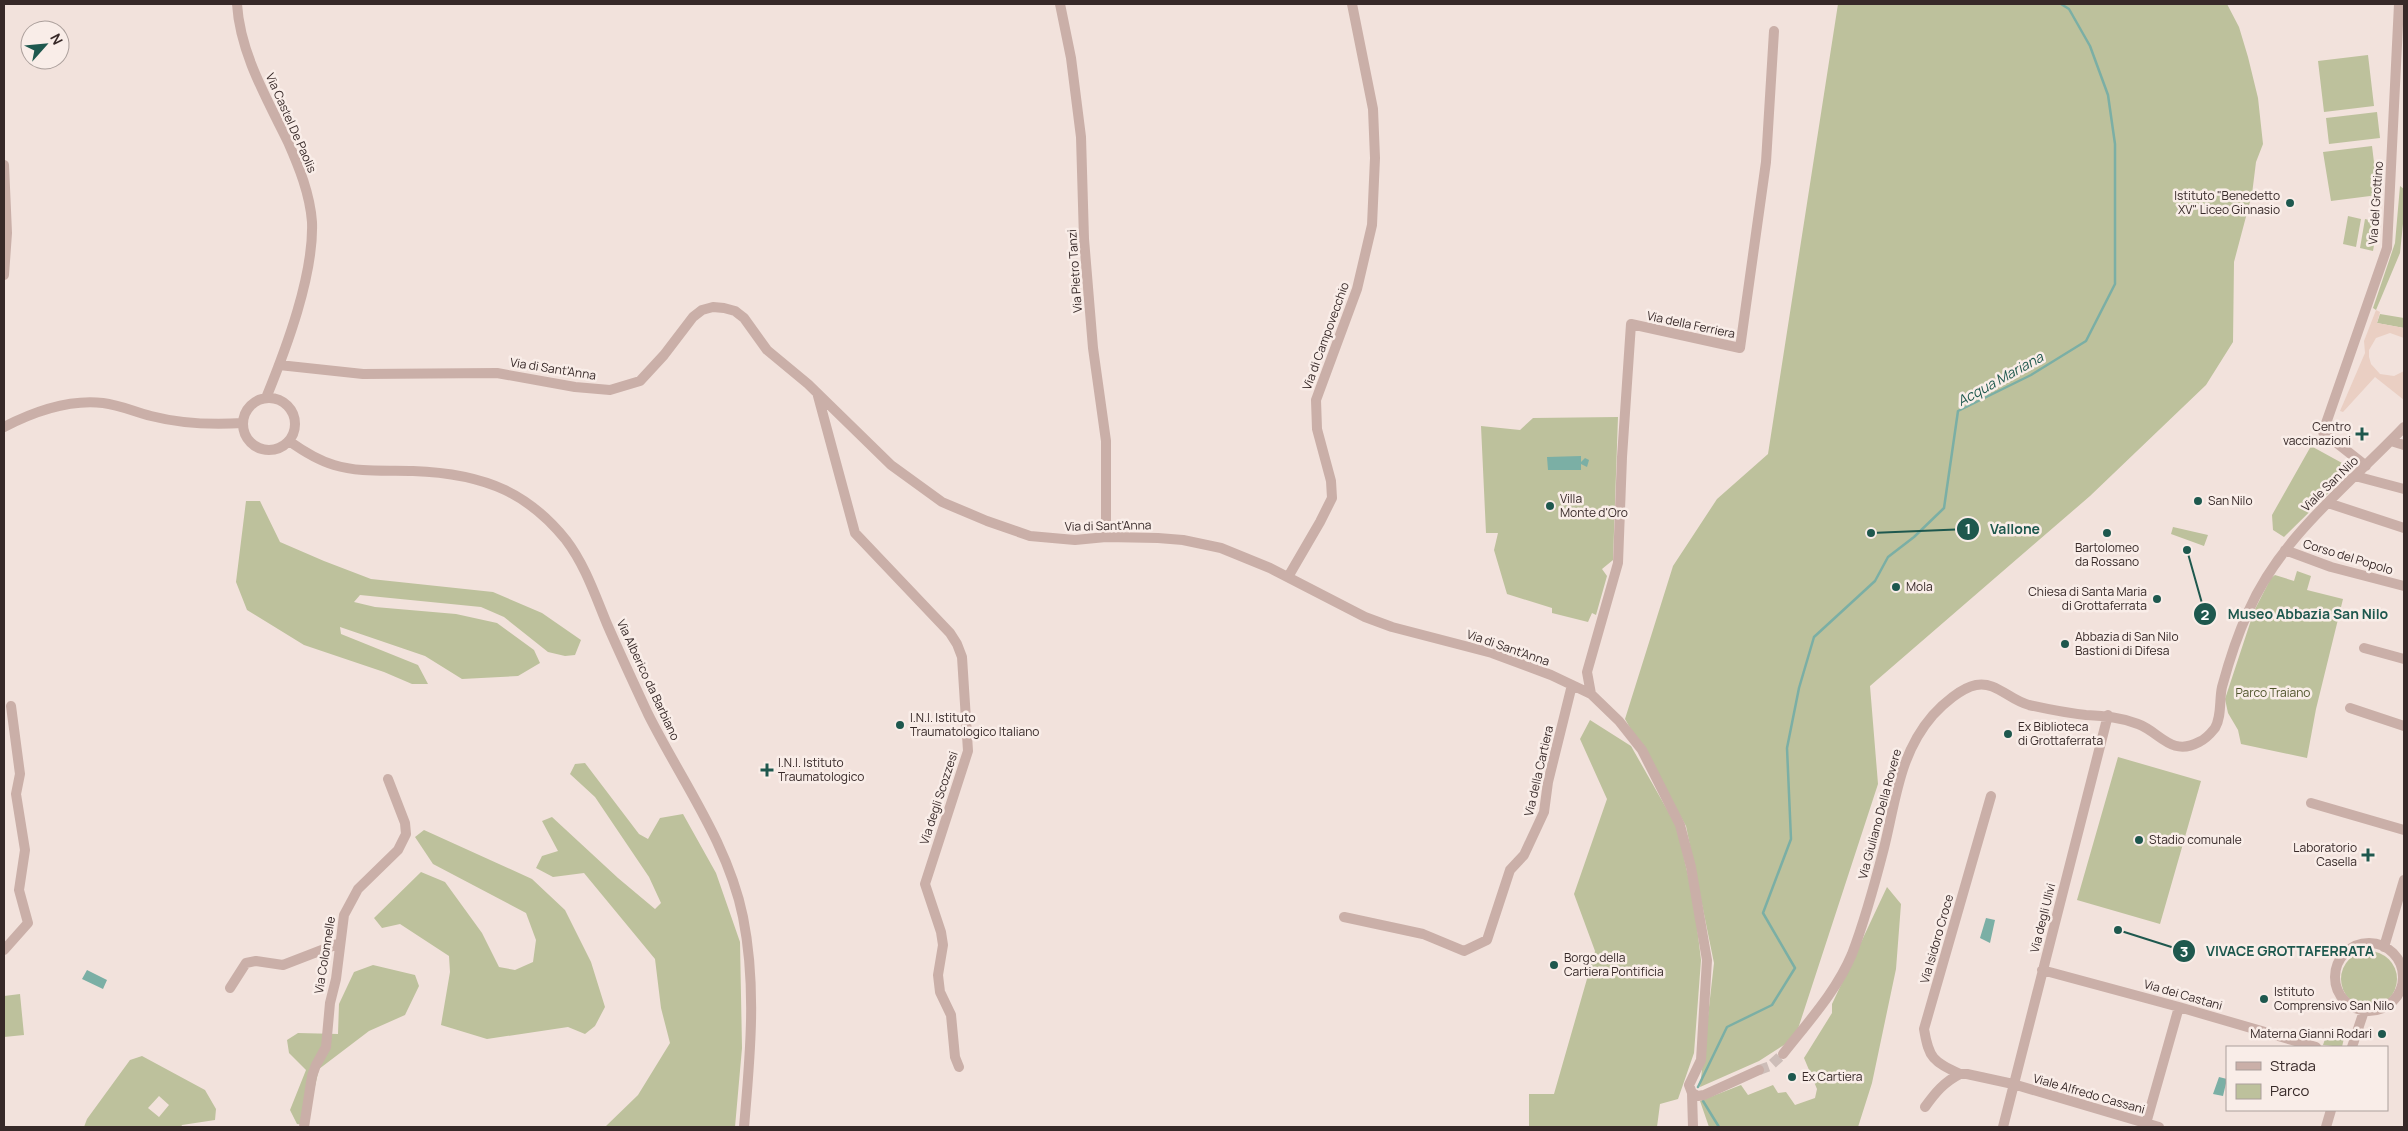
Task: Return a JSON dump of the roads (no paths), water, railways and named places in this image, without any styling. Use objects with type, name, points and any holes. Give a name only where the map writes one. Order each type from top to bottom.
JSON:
[{"type":"street","name":"Via Castel De Paolis","points":[[237,4],[241,27],[256,74],[301,172],[312,222],[305,276],[279,365],[266,398]]},
{"type":"street","name":"Via Pietro Tanzi","points":[[1060,4],[1071,58],[1081,137],[1085,249],[1093,348],[1106,441],[1106,537]]},
{"type":"street","name":"Via di Campovecchio","points":[[1288,577],[1332,498],[1331,481],[1317,429],[1316,400],[1358,289],[1372,226],[1375,158],[1373,109],[1352,4]]},
{"type":"street","name":"Via del Grottino","points":[[2366,466],[2323,432],[2386,248],[2399,4]]},
{"type":"street","name":"Via della Ferriera","points":[[1591,694],[1587,672],[1618,563],[1622,458],[1631,324],[1740,348],[1766,162],[1774,31]]},
{"type":"street","points":[[4,165],[7,232],[4,275]]},
{"type":"street","name":"Via di Sant'Anna","points":[[279,365],[363,374],[497,373],[575,388],[610,390],[640,381],[664,355],[693,317],[702,310],[713,307],[724,308],[744,318],[767,350],[808,384],[817,395],[891,465],[942,502],[987,521],[1030,536],[1075,540],[1106,537],[1158,538],[1199,543],[1241,555],[1288,577],[1340,605],[1392,627],[1492,653],[1591,694],[1619,721],[1642,750],[1680,825],[1707,960],[1701,1060],[1689,1084],[1692,1093]]},
{"type":"street","name":"Via degli Scozzesi","points":[[817,395],[855,533],[950,633],[962,657],[968,751],[925,884],[941,932],[943,945],[938,975],[940,992],[954,1026],[955,1058],[959,1067]]},
{"type":"street","points":[[266,398],[283,402],[294,416],[295,424],[289,441],[276,450],[260,449],[247,439],[243,424],[247,409],[259,400],[266,398]]},
{"type":"street","points":[[4,427],[45,410],[88,402],[112,404],[155,417],[186,423],[213,425],[243,424]]},
{"type":"street","name":"Viale San Nilo","points":[[2108,715],[2150,729],[2166,743],[2184,747],[2200,742],[2208,735],[2215,728],[2226,675],[2248,610],[2285,550],[2328,503],[2404,427]]},
{"type":"street","name":"Via Alberico da Barbiano","points":[[289,441],[317,459],[347,468],[458,475],[506,490],[542,514],[566,540],[583,568],[648,714],[708,824],[737,893],[743,919],[752,987],[752,1023],[744,1127]]},
{"type":"street","points":[[2391,441],[2404,445]]},
{"type":"street","points":[[2355,476],[2404,489]]},
{"type":"street","points":[[2328,503],[2404,528]]},
{"type":"street","name":"Corso del Popolo","points":[[2285,550],[2331,567],[2404,586]]},
{"type":"street","points":[[2364,648],[2404,659]]},
{"type":"street","name":"Via Giuliano Della Rovere","points":[[1783,1054],[1835,989],[1852,954],[1884,848],[1894,798],[1908,751],[1933,715],[1962,690],[1974,685],[1990,684],[2008,697],[2026,704],[2070,712],[2108,715]]},
{"type":"street","name":"Via della Cartiera","points":[[1344,917],[1423,934],[1464,952],[1487,940],[1510,870],[1524,855],[1544,812],[1548,782],[1572,685]]},
{"type":"street","points":[[4,950],[28,924],[19,895],[25,850],[16,797],[20,774],[11,706]]},
{"type":"street","points":[[2350,708],[2404,726]]},
{"type":"street","name":"Via degli Ulivi","points":[[2003,1127],[2012,1084],[2108,715]]},
{"type":"street","name":"Via Colonnelle","points":[[304,1127],[312,1076],[326,1047],[330,1003],[336,979],[344,915],[350,901],[366,880],[398,850],[406,834],[405,823],[388,779]]},
{"type":"street","name":"Via Isidoro Croce","points":[[1991,796],[1924,1028],[1927,1046],[1937,1063],[1956,1074],[2012,1084]]},
{"type":"street","points":[[2311,802],[2404,830]]},
{"type":"street","points":[[2384,946],[2404,880]]},
{"type":"street","points":[[230,988],[246,963],[256,960],[283,965],[340,943]]},
{"type":"street","points":[[2372,943],[2384,946],[2394,954],[2400,963],[2403,987],[2398,996],[2383,1009],[2364,1011],[2349,1005],[2339,993],[2335,978],[2336,967],[2342,956],[2356,946],[2372,943]]},
{"type":"street","name":"Via dei Castani","points":[[2042,970],[2313,1046]]},
{"type":"street","points":[[2146,1125],[2179,1007]]},
{"type":"street","points":[[2352,1046],[2364,1011]]},
{"type":"street","points":[[1693,1127],[1692,1093],[1698,1096],[1704,1095],[1759,1070]]},
{"type":"street","points":[[1925,1107],[1937,1091],[1956,1074]]},
{"type":"street","name":"Viale Alfredo Cassani","points":[[2012,1084],[2146,1125],[2159,1127]]},
{"type":"street","points":[[2326,1127],[2331,1111]]},
{"type":"water","points":[[1581,456],[1581,462],[1585,458],[1589,460],[1587,467],[1581,464],[1581,470],[1548,470],[1547,457]]},
{"type":"water","points":[[1986,918],[1995,920],[1990,943],[1980,938]]},
{"type":"water","points":[[87,970],[107,980],[103,989],[82,979]]},
{"type":"water","points":[[2219,1077],[2226,1079],[2223,1096],[2213,1094]]},
{"type":"waterway","name":"Acqua Mariana","points":[[1698,1087],[1727,1027],[1772,1005],[1795,968],[1763,913],[1791,839],[1787,748],[1799,688],[1814,637],[1875,581],[1888,557],[1914,537],[1944,508],[1958,411],[2031,375],[2086,341],[2115,284],[2115,144],[2108,95],[2090,46],[2069,9],[2061,4]]},
{"type":"waterway","name":"Acqua Mariana","points":[[1703,1101],[1719,1127]]},
{"type":"tunnel","points":[[1759,1070],[1770,1066],[1783,1054]]},
{"type":"place","name":"Istituto \"Benedetto XV\" Liceo Ginnasio","points":[[2290,203]]},
{"type":"place","name":"Centro vaccinazioni","points":[[2362,434]]},
{"type":"place","name":"San Nilo","points":[[2198,501]]},
{"type":"place","name":"Villa Monte d'Oro","points":[[1550,506]]},
{"type":"place","name":"Vallone","points":[[1871,533]]},
{"type":"place","name":"Bartolomeo da Rossano","points":[[2107,533]]},
{"type":"place","name":"Museo Abbazia San Nilo","points":[[2187,550]]},
{"type":"place","name":"Mola","points":[[1896,587]]},
{"type":"place","name":"Chiesa di Santa Maria di Grottaferrata","points":[[2157,599]]},
{"type":"place","name":"Abbazia di San Nilo Bastioni di Difesa","points":[[2065,644]]},
{"type":"place","name":"I.N.I. Istituto Traumatologico Italiano","points":[[900,725]]},
{"type":"place","name":"Ex Biblioteca di Grottaferrata","points":[[2008,734]]},
{"type":"place","name":"I.N.I. Istituto Traumatologico","points":[[767,770]]},
{"type":"place","name":"Stadio comunale","points":[[2139,840]]},
{"type":"place","name":"Laboratorio Casella","points":[[2368,855]]},
{"type":"place","name":"VIVACE GROTTAFERRATA","points":[[2118,930]]},
{"type":"place","name":"Borgo della Cartiera Pontificia","points":[[1554,965]]},
{"type":"place","name":"Istituto Comprensivo San Nilo","points":[[2264,999]]},
{"type":"place","name":"Materna Gianni Rodari","points":[[2382,1034]]},
{"type":"place","name":"Ex Cartiera","points":[[1792,1077]]},
{"type":"park label","name":"Parco Traiano","points":[[2273,693]]}]
